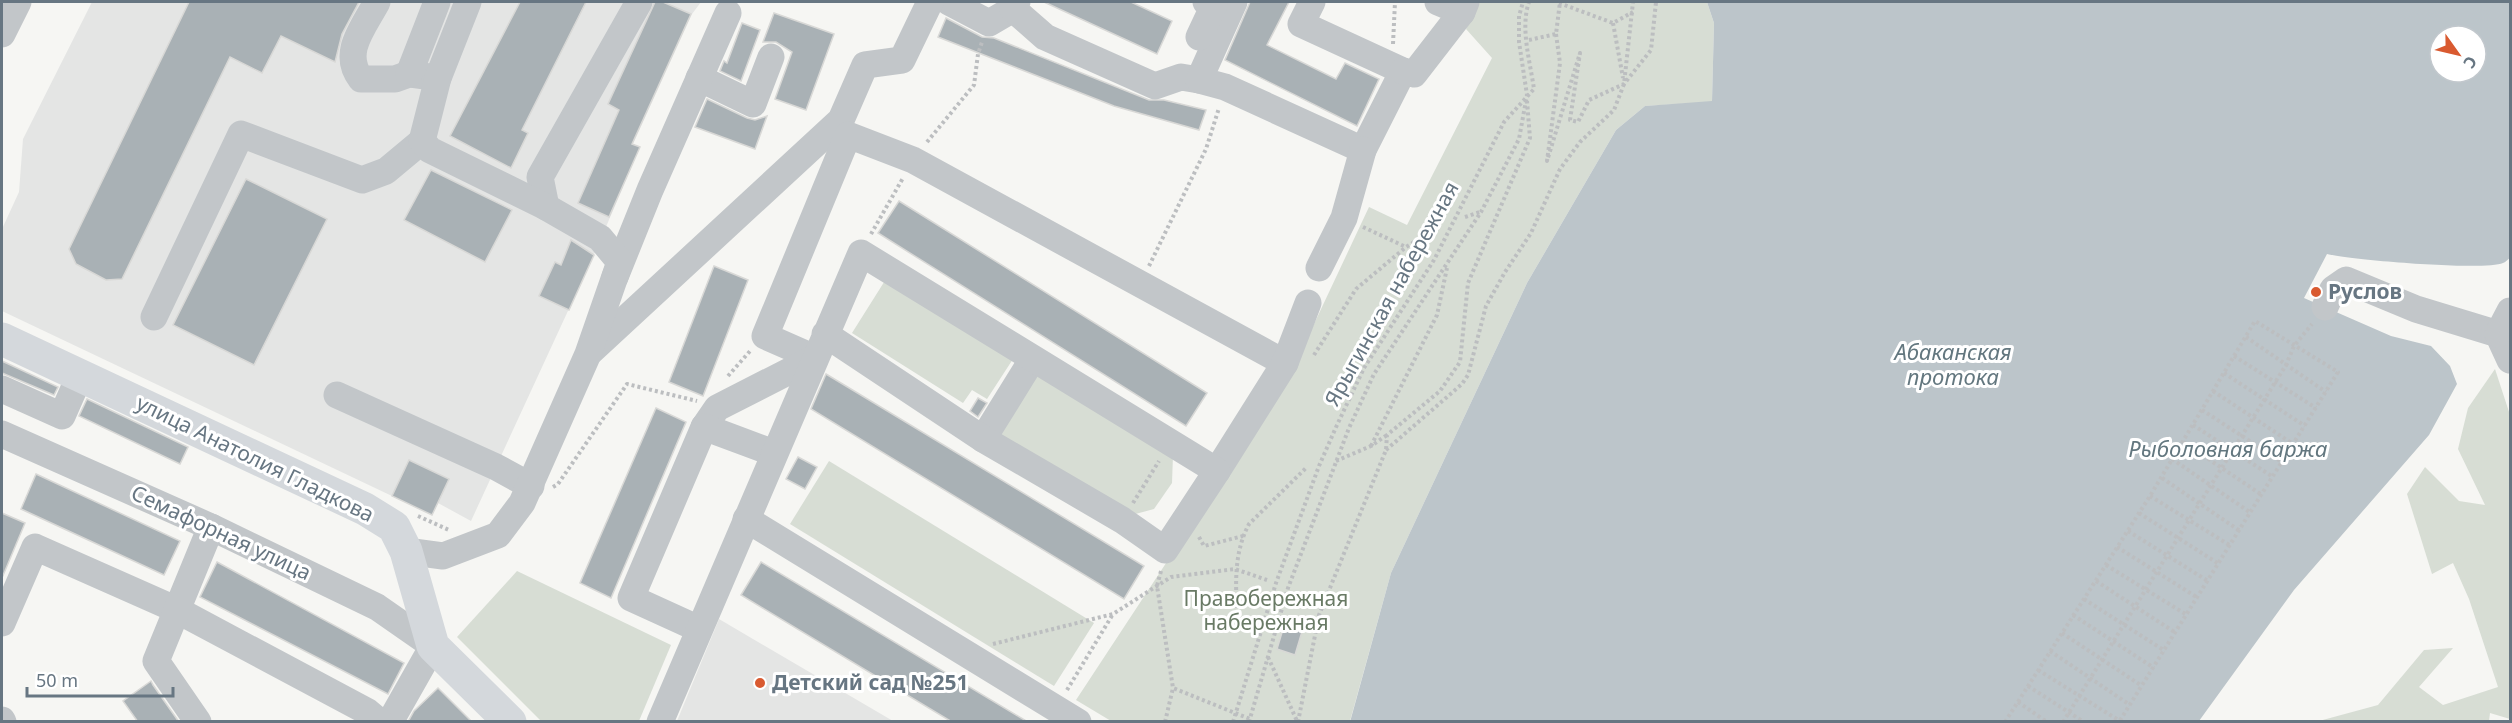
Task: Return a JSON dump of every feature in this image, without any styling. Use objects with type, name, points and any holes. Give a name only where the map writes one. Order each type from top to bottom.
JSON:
[{"type":"main road","name":"улица Анатолия Гладкова","points":[[2,339],[365,509],[394,527],[406,551],[433,646],[510,722]]},
{"type":"street","points":[[2,34],[18,2]]},
{"type":"street","points":[[377,2],[351,54],[353,69],[361,79],[373,81],[395,79],[409,74],[438,78]]},
{"type":"street","points":[[409,74],[437,2]]},
{"type":"street","points":[[154,317],[241,134],[362,180],[386,171],[422,141],[438,78],[468,2]]},
{"type":"street","points":[[546,207],[540,177],[639,2]]},
{"type":"street","points":[[588,354],[841,120],[865,65],[902,60],[930,2]]},
{"type":"street","points":[[948,2],[990,23],[1015,5],[1045,37],[1155,86],[1190,78],[1225,87],[1363,150]]},
{"type":"street","points":[[1190,78],[1214,5],[1206,2]]},
{"type":"street","points":[[1190,78],[1234,2]]},
{"type":"street","points":[[1312,2],[1301,24],[1414,74],[1455,5]]},
{"type":"street","points":[[406,551],[443,556],[498,535],[522,503],[588,354],[620,262],[728,13]]},
{"type":"street","points":[[699,78],[753,104],[771,57]]},
{"type":"street","points":[[1319,268],[1344,218],[1363,150],[1397,68]]},
{"type":"street","points":[[1285,363],[913,160],[848,135],[765,336],[820,346],[1122,520],[1165,550],[1285,363],[1308,303]]},
{"type":"street","points":[[422,141],[430,150],[546,207],[600,238],[620,262]]},
{"type":"street","points":[[660,722],[861,253],[1032,360],[1217,471]]},
{"type":"street","points":[[2325,307],[2333,289],[2346,280],[2416,309],[2504,322],[2511,360]]},
{"type":"street","points":[[699,629],[631,598],[704,427],[717,408],[820,346]]},
{"type":"street","points":[[983,439],[1032,360]]},
{"type":"street","points":[[2,389],[62,416],[80,375]]},
{"type":"street","points":[[337,395],[531,486]]},
{"type":"street","points":[[704,427],[774,453]]},
{"type":"street","name":"Семафорная улица","points":[[2,434],[211,527],[377,607],[433,646]]},
{"type":"street","points":[[746,519],[1067,715]]},
{"type":"street","points":[[198,722],[156,661],[175,609],[211,527]]},
{"type":"street","points":[[2,623],[35,547],[175,609],[368,712],[380,722]]},
{"type":"street","points":[[390,722],[433,646]]},
{"type":"path","points":[[1395,2],[1397,68]]},
{"type":"path","name":"Ярыгинская набережная","points":[[1335,461],[1371,446],[1388,435],[1440,391],[1460,362],[1468,284],[1530,138],[1527,95],[1519,42],[1523,2]]},
{"type":"path","name":"Ярыгинская набережная","points":[[1233,722],[1276,583],[1336,425],[1364,368],[1434,260],[1504,122],[1534,88],[1527,40],[1526,12],[1529,2]]},
{"type":"path","points":[[1613,23],[1560,2],[1556,34],[1560,63],[1547,161],[1580,53],[1570,120],[1578,122],[1588,100],[1624,84],[1651,50],[1656,2]]},
{"type":"path","points":[[1386,450],[1462,384],[1468,375],[1486,306],[1531,233],[1560,169],[1580,142],[1614,110],[1624,84],[1633,2]]},
{"type":"path","points":[[1613,23],[1633,12]]},
{"type":"path","points":[[861,253],[913,160],[974,85],[978,54],[990,23]]},
{"type":"path","points":[[1613,23],[1624,84]]},
{"type":"path","points":[[1529,40],[1556,34]]},
{"type":"path","points":[[1140,285],[1206,149],[1225,87]]},
{"type":"path","name":"Ярыгинская набережная","points":[[1250,720],[1288,588],[1335,461],[1374,374],[1481,212],[1519,139],[1527,95]]},
{"type":"path","points":[[1466,218],[1481,212]]},
{"type":"path","points":[[1344,218],[1406,247]]},
{"type":"path","points":[[1311,360],[1356,289],[1406,247],[1424,236]]},
{"type":"path","points":[[1371,446],[1437,315],[1447,265]]},
{"type":"path","points":[[2062,722],[2275,382],[2294,346],[2325,307]]},
{"type":"path","points":[[2008,721],[2018,702],[2038,670],[2050,651],[2162,478],[2255,321],[2338,372],[2120,721],[2080,694],[2038,670]]},
{"type":"path","points":[[726,378],[765,336]]},
{"type":"path","points":[[2246,337],[2326,392]]},
{"type":"path","points":[[2234,356],[2316,408]]},
{"type":"path","points":[[2224,373],[2305,426]]},
{"type":"path","points":[[2213,391],[2293,444]]},
{"type":"path","points":[[2202,410],[2283,462]]},
{"type":"path","points":[[2193,425],[2273,477]]},
{"type":"path","points":[[1298,722],[1319,615],[1386,450],[1388,435]]},
{"type":"path","points":[[1122,520],[1170,442]]},
{"type":"path","points":[[2183,442],[2262,495]]},
{"type":"path","points":[[2172,459],[2251,513]]},
{"type":"path","points":[[1238,626],[1235,569],[1242,536],[1249,524],[1307,468]]},
{"type":"path","points":[[2162,478],[2240,531]]},
{"type":"path","points":[[2150,496],[2230,546]]},
{"type":"path","points":[[2139,513],[2219,564]]},
{"type":"path","points":[[2128,531],[2208,581]]},
{"type":"path","points":[[1204,546],[1242,536]]},
{"type":"path","points":[[2117,547],[2198,598]]},
{"type":"path","points":[[1165,550],[1158,586],[1173,688],[1165,722]]},
{"type":"path","points":[[2106,565],[2187,615]]},
{"type":"path","points":[[961,652],[1113,614],[1170,577],[1235,569],[1267,580]]},
{"type":"path","points":[[2096,581],[2176,633]]},
{"type":"path","points":[[2084,598],[2164,651]]},
{"type":"path","points":[[1067,715],[1113,614]]},
{"type":"path","points":[[2073,615],[2154,668]]},
{"type":"path","points":[[2062,633],[2142,686]]},
{"type":"path","points":[[2050,651],[2130,705]]},
{"type":"path","points":[[1268,656],[1298,722]]},
{"type":"path","points":[[2028,686],[2084,722]]},
{"type":"path","points":[[1173,688],[1250,720]]},
{"type":"path","points":[[2018,702],[2047,722]]},
{"type":"shaded area","points":[[92,2],[701,2],[692,14],[633,144],[640,147],[597,248],[471,521],[438,503],[432,515],[2,311],[2,229],[19,192],[23,139]]},
{"type":"shaded area","name":"Детский сад №251","points":[[719,619],[893,721],[677,721]]},
{"type":"green space","name":"Правобережная набережная","points":[[1479,2],[1707,2],[1714,23],[1712,102],[1645,106],[1616,130],[1527,283],[1391,573],[1350,721],[1111,721],[1076,700],[1291,373],[1369,207],[1407,225],[1492,58],[1466,29]]},
{"type":"green space","points":[[886,279],[1013,359],[987,399],[972,390],[963,403],[852,333]]},
{"type":"green space","points":[[2495,369],[2510,415],[2510,719],[2490,713],[2489,721],[2319,721],[2378,705],[2424,650],[2453,648],[2419,687],[2443,705],[2498,687],[2469,599],[2453,563],[2432,574],[2407,494],[2425,467],[2459,501],[2485,505],[2458,449],[2468,408]]},
{"type":"green space","points":[[1038,373],[1173,455],[1172,483],[1154,509],[1128,516],[1000,436]]},
{"type":"green space","points":[[829,461],[1094,623],[1054,686],[790,524]]},
{"type":"green space","points":[[517,571],[671,645],[639,721],[541,721],[457,637]]},
{"type":"water","name":"Абаканская протока","points":[[1707,2],[2510,2],[2510,258],[2503,263],[2471,266],[2388,262],[2327,254],[2304,298],[2391,336],[2431,346],[2450,366],[2457,384],[2429,435],[2294,590],[2199,721],[1350,722],[1391,573],[1527,283],[1616,130],[1645,106],[1712,101],[1714,23]]},
{"type":"building","points":[[189,2],[359,2],[342,34],[335,62],[281,36],[262,73],[230,57],[122,279],[106,280],[76,264],[69,249]]},
{"type":"building","points":[[520,2],[586,2],[522,130],[528,133],[511,168],[450,136]]},
{"type":"building","points":[[655,2],[663,2],[691,14],[632,144],[640,147],[609,217],[578,203],[619,110],[608,104]]},
{"type":"building","points":[[1044,2],[1131,2],[1172,21],[1157,54]]},
{"type":"building","points":[[1250,2],[1289,2],[1267,45],[1336,79],[1345,63],[1379,79],[1357,126],[1225,60]]},
{"type":"building","points":[[774,13],[834,34],[806,110],[775,99],[792,52],[776,42],[763,42]]},
{"type":"building","points":[[946,18],[982,37],[994,38],[1149,100],[1164,100],[1206,110],[1199,130],[1114,106],[938,37]]},
{"type":"building","points":[[742,23],[760,30],[741,81],[720,71],[724,61],[727,63]]},
{"type":"building","points":[[707,99],[747,118],[755,120],[767,116],[755,149],[695,127]]},
{"type":"building","points":[[431,170],[512,210],[485,262],[404,220]]},
{"type":"building","points":[[246,179],[327,219],[254,365],[173,325]]},
{"type":"building","points":[[899,201],[1207,393],[1186,426],[878,233]]},
{"type":"building","points":[[571,240],[594,255],[569,310],[539,296],[555,262],[561,265]]},
{"type":"building","points":[[714,266],[748,280],[703,396],[669,382]]},
{"type":"building","points":[[2,361],[58,387],[54,395],[2,373]]},
{"type":"building","points":[[826,374],[1144,566],[1124,599],[811,409]]},
{"type":"building","points":[[978,398],[987,403],[978,417],[970,411]]},
{"type":"building","points":[[87,399],[188,447],[180,464],[79,416]]},
{"type":"building","points":[[656,408],[686,422],[611,598],[580,583]]},
{"type":"building","points":[[798,457],[817,467],[805,489],[786,479]]},
{"type":"building","points":[[409,460],[449,479],[432,515],[392,496]]},
{"type":"building","points":[[36,474],[180,541],[164,575],[21,509]]},
{"type":"building","points":[[2,513],[25,523],[2,578]]},
{"type":"building","points":[[217,562],[404,663],[388,694],[200,597]]},
{"type":"building","points":[[761,562],[1028,722],[952,722],[741,595]]},
{"type":"building","points":[[1286,619],[1304,625],[1295,655],[1277,649]]},
{"type":"building","points":[[151,681],[179,722],[138,722],[123,701]]},
{"type":"building","points":[[438,688],[472,722],[408,722],[414,711]]},
{"type":"place","name":"Руслов","points":[[2316,292]]},
{"type":"place","name":"Детский сад №251","points":[[760,683]]},
{"type":"water label","name":"Рыболовная баржа","points":[[2228,449]]}]
